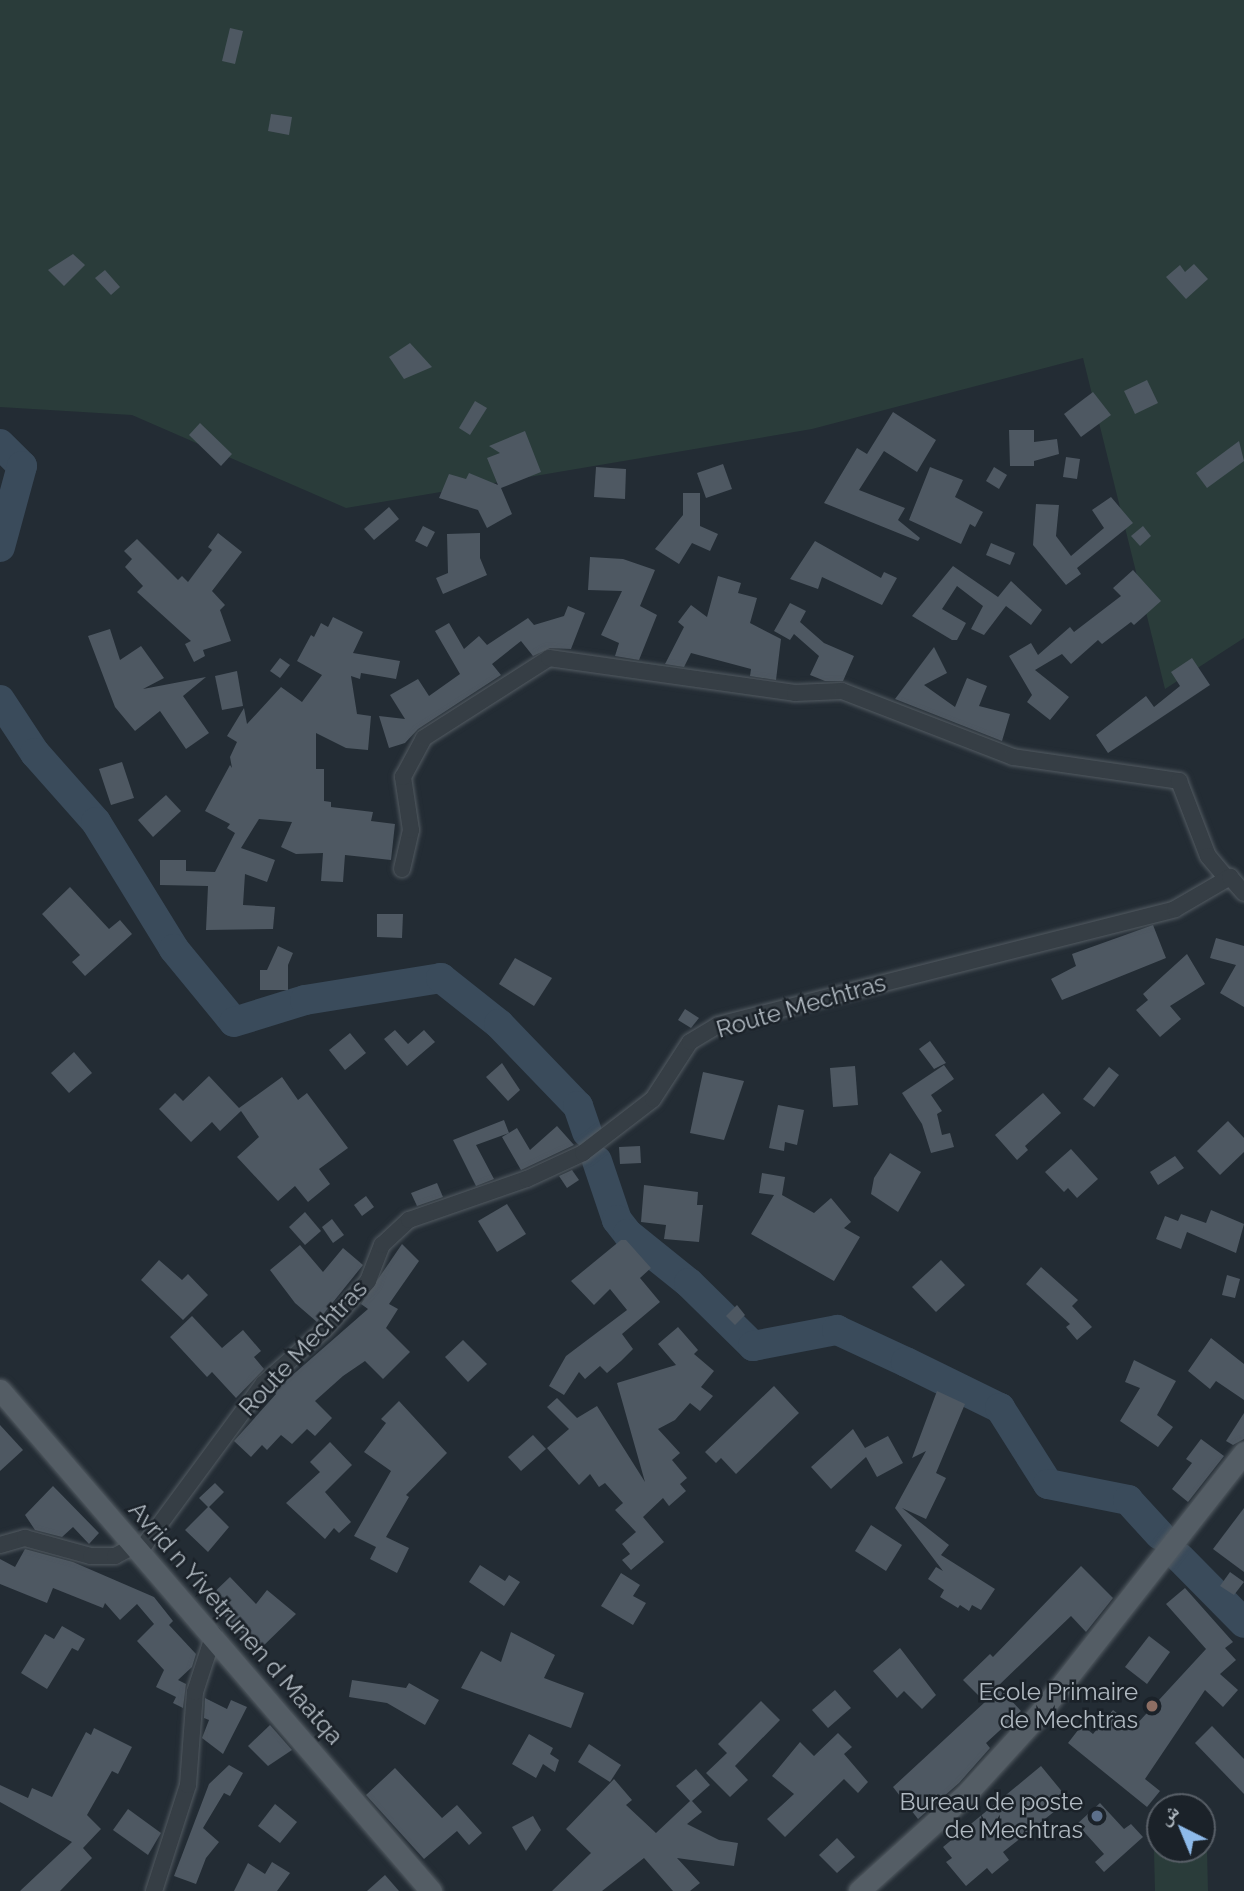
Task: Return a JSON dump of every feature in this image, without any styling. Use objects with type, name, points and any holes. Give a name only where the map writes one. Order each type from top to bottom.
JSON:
[{"type":"main road","name":"Avrid n Yivetṛunen d Maatqa","points":[[0,1390],[214,1634],[431,1891]]},
{"type":"main road","points":[[859,1891],[968,1792],[1038,1715],[1244,1451]]},
{"type":"street","points":[[402,869],[411,830],[403,777],[424,738],[549,658],[795,693],[842,691],[1013,757],[1179,781],[1208,856],[1227,879],[1244,893]]},
{"type":"street","name":"Route Mechtras","points":[[138,1548],[263,1384],[325,1329],[368,1281],[382,1245],[400,1228],[409,1220],[527,1179],[583,1153],[653,1099],[691,1042],[718,1025],[1175,909],[1227,879]]},
{"type":"street","points":[[0,1545],[24,1538],[90,1556],[115,1556],[138,1548]]},
{"type":"street","points":[[154,1891],[188,1785],[195,1692],[214,1634]]},
{"type":"shaded area","points":[[0,0],[1244,0],[1244,638],[1165,689],[1083,358],[812,429],[346,508],[132,415],[0,407]]},
{"type":"shaded area","points":[[1154,1863],[1207,1863],[1208,1891],[1155,1891]]},
{"type":"building","points":[[230,28],[243,31],[235,64],[222,61]]},
{"type":"building","points":[[271,114],[292,117],[289,135],[268,131]]},
{"type":"building","points":[[73,254],[85,265],[64,286],[48,270]]},
{"type":"building","points":[[1194,264],[1208,279],[1186,299],[1166,277],[1180,265],[1185,272]]},
{"type":"building","points":[[105,270],[120,287],[111,295],[95,278]]},
{"type":"building","points":[[410,343],[432,367],[404,379],[389,357]]},
{"type":"building","points":[[1147,380],[1158,403],[1135,414],[1124,391]]},
{"type":"building","points":[[1093,392],[1111,415],[1081,437],[1064,414]]},
{"type":"building","points":[[475,401],[487,408],[470,435],[459,428]]},
{"type":"building","points":[[893,412],[936,440],[917,472],[884,451],[859,490],[905,508],[898,520],[920,538],[918,541],[824,503],[857,448],[867,454]]},
{"type":"building","points":[[200,423],[232,454],[221,466],[189,435]]},
{"type":"building","points":[[1009,430],[1034,430],[1034,442],[1057,439],[1059,454],[1034,461],[1034,466],[1010,466]]},
{"type":"building","points":[[525,431],[541,472],[501,488],[512,514],[487,528],[478,510],[439,498],[449,474],[466,479],[469,473],[498,485],[487,458],[500,453],[489,446]]},
{"type":"building","points":[[1239,441],[1244,461],[1207,488],[1196,473]]},
{"type":"building","points":[[1066,457],[1080,459],[1077,479],[1063,477]]},
{"type":"building","points":[[723,464],[732,489],[706,498],[697,473]]},
{"type":"building","points":[[596,467],[626,469],[625,499],[594,497]]},
{"type":"building","points":[[930,467],[963,480],[955,497],[983,512],[975,527],[970,524],[961,544],[909,520]]},
{"type":"building","points":[[994,467],[1007,475],[999,489],[986,481]]},
{"type":"building","points":[[683,493],[700,493],[700,526],[718,534],[710,551],[692,543],[679,564],[655,549],[683,515]]},
{"type":"building","points":[[1111,497],[1133,523],[1077,568],[1081,574],[1066,585],[1033,545],[1036,504],[1059,505],[1056,536],[1071,556],[1104,528],[1092,510]]},
{"type":"building","points":[[389,507],[399,519],[374,540],[364,529]]},
{"type":"building","points":[[423,526],[435,532],[427,547],[415,541]]},
{"type":"building","points":[[1143,526],[1151,536],[1140,546],[1131,536]]},
{"type":"building","points":[[218,533],[242,552],[212,591],[225,605],[220,610],[231,641],[203,650],[205,656],[194,662],[185,644],[191,641],[137,592],[143,586],[125,567],[132,559],[124,551],[137,539],[178,580],[182,576],[188,582],[212,550],[208,547]]},
{"type":"building","points":[[480,533],[480,558],[487,575],[443,594],[436,578],[448,573],[447,534]]},
{"type":"building","points":[[815,541],[881,578],[884,572],[897,578],[882,605],[822,577],[818,589],[790,579]]},
{"type":"building","points":[[991,543],[1015,553],[1010,565],[986,555]]},
{"type":"building","points":[[590,557],[623,559],[655,570],[640,606],[657,615],[639,660],[615,656],[619,643],[601,635],[622,591],[588,590]]},
{"type":"building","points":[[953,566],[998,597],[1011,581],[1042,610],[1031,625],[1006,606],[984,635],[971,629],[983,606],[957,586],[942,609],[966,623],[957,640],[952,640],[912,616]]},
{"type":"building","points":[[1133,570],[1161,601],[1134,625],[1131,622],[1102,644],[1098,640],[1071,664],[1062,654],[1035,670],[1069,697],[1050,720],[1027,702],[1032,695],[1009,656],[1031,643],[1038,655],[1070,627],[1074,632],[1121,596],[1113,588]]},
{"type":"building","points":[[718,576],[741,583],[738,593],[757,598],[750,623],[781,639],[776,680],[750,676],[751,669],[691,653],[684,667],[665,664],[684,627],[678,622],[691,605],[707,617]]},
{"type":"building","points":[[790,603],[806,611],[800,622],[824,643],[854,656],[843,681],[825,681],[810,675],[819,656],[794,634],[790,640],[774,631]]},
{"type":"building","points":[[568,606],[585,613],[571,649],[550,648],[533,656],[521,641],[492,664],[501,675],[418,729],[405,743],[389,748],[379,716],[405,719],[390,695],[418,679],[429,696],[460,674],[435,631],[449,623],[464,649],[479,636],[487,645],[528,618],[534,625],[564,616]]},
{"type":"building","points":[[333,617],[363,632],[353,653],[400,661],[396,679],[361,673],[360,679],[351,676],[357,714],[371,716],[368,750],[346,748],[316,733],[316,769],[324,769],[324,801],[331,802],[331,807],[373,812],[371,821],[395,824],[391,860],[345,855],[343,882],[321,881],[323,853],[296,854],[281,847],[292,822],[259,819],[241,848],[275,860],[267,882],[245,874],[243,905],[275,907],[273,929],[206,930],[208,886],[160,885],[160,860],[186,860],[186,871],[215,872],[235,833],[227,828],[230,824],[205,811],[230,765],[232,768],[230,757],[237,742],[227,736],[244,708],[247,724],[281,687],[302,702],[322,675],[297,661],[311,635],[314,637],[321,623],[328,627]]},
{"type":"building","points":[[110,629],[120,660],[141,646],[164,678],[143,689],[206,677],[183,696],[209,733],[186,749],[160,711],[135,731],[115,707],[88,636]]},
{"type":"building","points":[[934,647],[947,673],[924,685],[955,707],[967,678],[987,686],[979,706],[1010,714],[1002,741],[895,699]]},
{"type":"building","points":[[280,658],[290,665],[280,678],[270,671]]},
{"type":"building","points":[[1192,658],[1210,685],[1108,753],[1096,735],[1146,696],[1154,707],[1180,686],[1171,672]]},
{"type":"building","points":[[237,671],[243,706],[222,710],[215,676]]},
{"type":"building","points":[[122,762],[134,798],[111,805],[99,769]]},
{"type":"building","points":[[166,795],[181,811],[153,837],[138,820]]},
{"type":"building","points":[[70,887],[109,929],[120,920],[132,934],[85,976],[72,962],[80,955],[42,914]]},
{"type":"building","points":[[377,914],[403,914],[402,938],[377,937]]},
{"type":"building","points":[[1153,925],[1166,958],[1062,1000],[1051,979],[1076,966],[1072,954]]},
{"type":"building","points":[[1216,938],[1244,946],[1244,1007],[1220,993],[1236,965],[1210,958]]},
{"type":"building","points":[[278,946],[293,953],[288,965],[288,990],[260,990],[260,970],[267,970]]},
{"type":"building","points":[[1187,954],[1205,984],[1170,1006],[1181,1019],[1160,1037],[1136,1010],[1148,1000],[1143,994]]},
{"type":"building","points":[[515,958],[552,978],[534,1006],[499,984]]},
{"type":"building","points":[[685,1009],[699,1018],[691,1028],[678,1020]]},
{"type":"building","points":[[395,1030],[408,1044],[424,1030],[435,1042],[407,1066],[384,1039]]},
{"type":"building","points":[[350,1033],[366,1053],[345,1070],[329,1050]]},
{"type":"building","points":[[930,1041],[946,1063],[934,1069],[919,1049]]},
{"type":"building","points":[[74,1052],[92,1073],[69,1093],[51,1073]]},
{"type":"building","points":[[502,1063],[520,1090],[508,1101],[486,1077]]},
{"type":"building","points":[[944,1065],[954,1079],[931,1095],[942,1111],[937,1114],[942,1135],[950,1133],[954,1147],[931,1153],[922,1124],[902,1093]]},
{"type":"building","points":[[855,1066],[858,1105],[833,1107],[830,1068]]},
{"type":"building","points":[[1109,1067],[1119,1075],[1094,1107],[1083,1099]]},
{"type":"building","points":[[703,1072],[744,1081],[724,1140],[690,1133]]},
{"type":"building","points":[[209,1076],[239,1108],[282,1077],[298,1100],[307,1093],[348,1148],[319,1169],[330,1184],[308,1202],[295,1186],[278,1201],[237,1157],[259,1137],[241,1111],[220,1131],[212,1122],[191,1142],[159,1109],[175,1093],[183,1101]]},
{"type":"building","points":[[1043,1093],[1061,1113],[1025,1146],[1028,1150],[1017,1160],[995,1135]]},
{"type":"building","points":[[778,1105],[804,1110],[797,1145],[785,1142],[784,1151],[769,1148]]},
{"type":"building","points":[[504,1120],[509,1133],[476,1145],[494,1179],[476,1186],[453,1140]]},
{"type":"building","points":[[1228,1121],[1244,1138],[1244,1152],[1220,1175],[1197,1151]]},
{"type":"building","points":[[557,1126],[574,1145],[521,1170],[502,1137],[517,1128],[530,1150]]},
{"type":"building","points":[[640,1146],[641,1163],[620,1164],[619,1147]]},
{"type":"building","points":[[1071,1149],[1098,1179],[1077,1198],[1068,1188],[1064,1192],[1045,1172]]},
{"type":"building","points":[[890,1153],[921,1172],[898,1212],[871,1194],[874,1178]]},
{"type":"building","points":[[1175,1156],[1184,1168],[1158,1185],[1150,1172]]},
{"type":"building","points":[[572,1170],[579,1180],[567,1188],[559,1176]]},
{"type":"building","points":[[762,1173],[785,1177],[782,1195],[814,1213],[831,1198],[851,1222],[844,1228],[860,1237],[834,1281],[751,1234],[774,1195],[759,1193]]},
{"type":"building","points":[[437,1183],[443,1197],[417,1206],[411,1193]]},
{"type":"building","points":[[644,1185],[698,1192],[697,1205],[703,1205],[699,1242],[664,1239],[666,1225],[641,1222]]},
{"type":"building","points":[[366,1196],[374,1207],[362,1216],[354,1205]]},
{"type":"building","points":[[507,1204],[526,1234],[497,1252],[478,1221]]},
{"type":"building","points":[[1211,1210],[1244,1224],[1236,1253],[1187,1232],[1181,1249],[1156,1239],[1165,1216],[1178,1221],[1181,1214],[1206,1223]]},
{"type":"building","points":[[305,1212],[321,1231],[305,1245],[289,1227]]},
{"type":"building","points":[[332,1219],[344,1235],[333,1243],[322,1227]]},
{"type":"building","points":[[621,1240],[626,1240],[651,1268],[640,1278],[660,1302],[622,1334],[633,1349],[621,1361],[607,1373],[600,1366],[585,1379],[579,1372],[564,1395],[549,1386],[566,1356],[627,1310],[610,1289],[594,1305],[571,1281]]},
{"type":"building","points":[[402,1244],[419,1261],[389,1304],[398,1309],[386,1328],[410,1352],[383,1379],[365,1361],[343,1376],[315,1401],[332,1418],[315,1436],[307,1429],[292,1444],[281,1435],[267,1450],[262,1445],[251,1457],[234,1441],[276,1394],[273,1392],[368,1309],[361,1304]]},
{"type":"building","points":[[300,1245],[323,1272],[343,1248],[363,1265],[317,1322],[295,1303],[270,1270]]},
{"type":"building","points":[[159,1260],[182,1280],[188,1274],[208,1295],[183,1320],[141,1280]]},
{"type":"building","points":[[941,1260],[965,1285],[936,1312],[912,1287]]},
{"type":"building","points":[[1041,1267],[1078,1300],[1072,1306],[1092,1327],[1077,1340],[1066,1327],[1070,1324],[1026,1284]]},
{"type":"building","points":[[1227,1275],[1240,1279],[1235,1298],[1222,1295]]},
{"type":"building","points":[[737,1305],[745,1315],[735,1325],[726,1316]]},
{"type":"building","points":[[192,1316],[222,1348],[243,1330],[261,1351],[254,1357],[264,1369],[236,1398],[212,1372],[207,1377],[170,1337]]},
{"type":"building","points":[[678,1327],[698,1350],[694,1354],[714,1371],[701,1387],[713,1396],[700,1411],[690,1403],[675,1420],[658,1429],[680,1453],[672,1460],[687,1478],[680,1484],[686,1491],[669,1506],[663,1498],[643,1517],[664,1542],[631,1570],[622,1560],[630,1554],[622,1544],[636,1532],[615,1510],[623,1503],[605,1483],[599,1487],[590,1474],[579,1485],[547,1448],[569,1429],[547,1407],[557,1398],[577,1418],[597,1406],[645,1482],[617,1383],[676,1365],[658,1344]]},
{"type":"building","points":[[1211,1338],[1244,1364],[1244,1400],[1216,1381],[1210,1389],[1188,1371]]},
{"type":"building","points":[[463,1340],[487,1364],[468,1382],[445,1357]]},
{"type":"building","points":[[1134,1360],[1176,1381],[1157,1415],[1173,1427],[1158,1447],[1120,1421],[1140,1388],[1125,1382]]},
{"type":"building","points":[[774,1386],[799,1413],[736,1474],[721,1458],[716,1463],[705,1452]]},
{"type":"building","points":[[937,1391],[965,1404],[936,1473],[946,1478],[926,1519],[902,1508],[949,1545],[941,1555],[995,1589],[981,1610],[972,1605],[969,1611],[960,1605],[958,1608],[940,1597],[944,1590],[928,1579],[936,1567],[943,1571],[895,1508],[926,1451],[912,1458]]},
{"type":"building","points":[[399,1401],[447,1453],[406,1495],[409,1497],[386,1537],[409,1548],[397,1573],[370,1559],[376,1547],[354,1536],[391,1471],[364,1452],[386,1423],[381,1419]]},
{"type":"building","points":[[1244,1413],[1244,1439],[1233,1445],[1226,1441]]},
{"type":"building","points":[[0,1425],[23,1450],[0,1471]]},
{"type":"building","points":[[853,1429],[865,1448],[888,1436],[903,1463],[877,1477],[866,1457],[831,1489],[811,1467]]},
{"type":"building","points":[[533,1435],[546,1449],[521,1471],[508,1457]]},
{"type":"building","points":[[1201,1439],[1224,1456],[1188,1502],[1172,1489],[1192,1463],[1186,1459]]},
{"type":"building","points":[[330,1442],[352,1465],[325,1492],[351,1522],[339,1533],[334,1528],[325,1539],[286,1503],[320,1472],[310,1462]]},
{"type":"building","points":[[215,1483],[224,1492],[209,1507],[229,1527],[208,1552],[185,1530],[208,1507],[199,1498]]},
{"type":"building","points":[[53,1486],[99,1533],[89,1544],[73,1527],[62,1537],[35,1530],[25,1515]]},
{"type":"building","points":[[1244,1508],[1244,1572],[1213,1549]]},
{"type":"building","points":[[871,1525],[902,1545],[886,1571],[855,1551]]},
{"type":"building","points":[[25,1549],[73,1562],[154,1597],[173,1621],[169,1625],[196,1654],[192,1667],[178,1680],[186,1684],[183,1708],[173,1703],[176,1697],[156,1687],[164,1670],[137,1641],[154,1624],[137,1604],[120,1620],[105,1603],[103,1608],[53,1588],[47,1603],[0,1584],[0,1559],[15,1567]]},
{"type":"building","points":[[480,1565],[505,1581],[509,1575],[520,1582],[504,1606],[469,1582]]},
{"type":"building","points":[[1081,1566],[1113,1598],[1086,1632],[1071,1616],[998,1686],[1021,1711],[986,1743],[990,1748],[959,1783],[918,1819],[893,1787],[985,1702],[963,1680],[990,1654],[993,1657]]},
{"type":"building","points":[[1230,1572],[1244,1582],[1234,1595],[1220,1586]]},
{"type":"building","points":[[621,1573],[640,1585],[633,1596],[646,1603],[633,1625],[601,1606]]},
{"type":"building","points":[[230,1577],[256,1604],[267,1590],[296,1614],[259,1650],[207,1599]]},
{"type":"building","points":[[1185,1588],[1233,1642],[1225,1648],[1236,1660],[1220,1674],[1238,1690],[1223,1707],[1205,1690],[1145,1779],[1160,1791],[1146,1793],[1146,1806],[1068,1743],[1082,1725],[1093,1734],[1113,1710],[1134,1727],[1206,1649],[1166,1604]]},
{"type":"building","points":[[62,1626],[85,1639],[78,1651],[72,1648],[47,1689],[21,1673],[45,1634],[54,1639]]},
{"type":"building","points":[[511,1632],[555,1655],[544,1678],[584,1693],[571,1728],[461,1688],[481,1651],[501,1662]]},
{"type":"building","points":[[1149,1636],[1170,1652],[1147,1684],[1125,1667]]},
{"type":"building","points":[[900,1648],[936,1695],[922,1709],[904,1691],[897,1698],[873,1671]]},
{"type":"building","points":[[352,1680],[406,1688],[409,1683],[439,1700],[425,1725],[387,1703],[349,1697]]},
{"type":"building","points":[[835,1690],[851,1708],[828,1728],[812,1710]]},
{"type":"building","points":[[205,1698],[227,1709],[231,1700],[247,1707],[223,1754],[202,1738],[209,1720],[204,1718]]},
{"type":"building","points":[[761,1701],[780,1720],[735,1766],[748,1780],[730,1797],[706,1773],[727,1753],[718,1744]]},
{"type":"building","points":[[270,1725],[292,1750],[268,1766],[248,1746]]},
{"type":"building","points":[[1212,1726],[1244,1759],[1244,1794],[1195,1743]]},
{"type":"building","points":[[94,1728],[132,1747],[118,1774],[112,1771],[87,1815],[101,1829],[83,1848],[92,1858],[60,1891],[20,1891],[72,1842],[0,1802],[0,1785],[28,1798],[32,1788],[52,1797],[86,1732],[91,1735]]},
{"type":"building","points":[[838,1733],[852,1747],[844,1754],[868,1782],[858,1793],[844,1779],[785,1837],[767,1819],[794,1794],[772,1776],[800,1742],[814,1756]]},
{"type":"building","points":[[529,1734],[553,1748],[550,1754],[559,1760],[555,1772],[543,1764],[536,1778],[512,1764]]},
{"type":"building","points":[[589,1744],[621,1765],[610,1782],[578,1762]]},
{"type":"building","points":[[229,1765],[243,1773],[230,1796],[224,1793],[203,1828],[219,1842],[206,1858],[196,1884],[174,1876],[209,1784]]},
{"type":"building","points":[[1041,1766],[1069,1800],[1003,1852],[1009,1860],[992,1874],[987,1868],[966,1886],[946,1862],[952,1858],[943,1847]]},
{"type":"building","points":[[395,1768],[442,1818],[457,1805],[482,1833],[469,1845],[457,1831],[424,1859],[366,1795]]},
{"type":"building","points":[[696,1769],[710,1785],[692,1801],[702,1812],[687,1824],[719,1840],[738,1843],[734,1866],[677,1858],[700,1883],[690,1891],[673,1891],[644,1858],[602,1891],[552,1891],[591,1853],[566,1829],[614,1779],[632,1800],[626,1805],[656,1833],[690,1801],[676,1786]]},
{"type":"building","points":[[1100,1803],[1124,1829],[1131,1824],[1143,1837],[1104,1872],[1095,1862],[1104,1854],[1077,1824]]},
{"type":"building","points":[[275,1804],[297,1822],[280,1843],[258,1826]]},
{"type":"building","points":[[128,1809],[161,1833],[148,1855],[113,1830]]},
{"type":"building","points":[[533,1816],[541,1830],[526,1851],[512,1827]]},
{"type":"building","points":[[837,1838],[855,1857],[837,1873],[819,1855]]},
{"type":"building","points":[[272,1862],[290,1873],[277,1891],[234,1891],[248,1863],[265,1874]]},
{"type":"building","points":[[385,1875],[399,1891],[367,1891]]},
{"type":"waterway","points":[[0,444],[22,466],[0,547]]},
{"type":"waterway","points":[[0,700],[35,753],[96,822],[174,949],[234,1022],[305,1000],[441,978],[499,1024],[578,1106],[587,1132]]},
{"type":"waterway","points":[[597,1161],[617,1220],[628,1234],[689,1283],[753,1346],[837,1330],[906,1362],[1000,1408],[1048,1484],[1128,1500],[1160,1535]]},
{"type":"waterway","points":[[1180,1558],[1244,1623]]},
{"type":"place","name":"Ecole Primaire de Mechtras","points":[[1152,1706]]},
{"type":"place","name":"Bureau de poste de Mechtras","points":[[1097,1816]]}]
